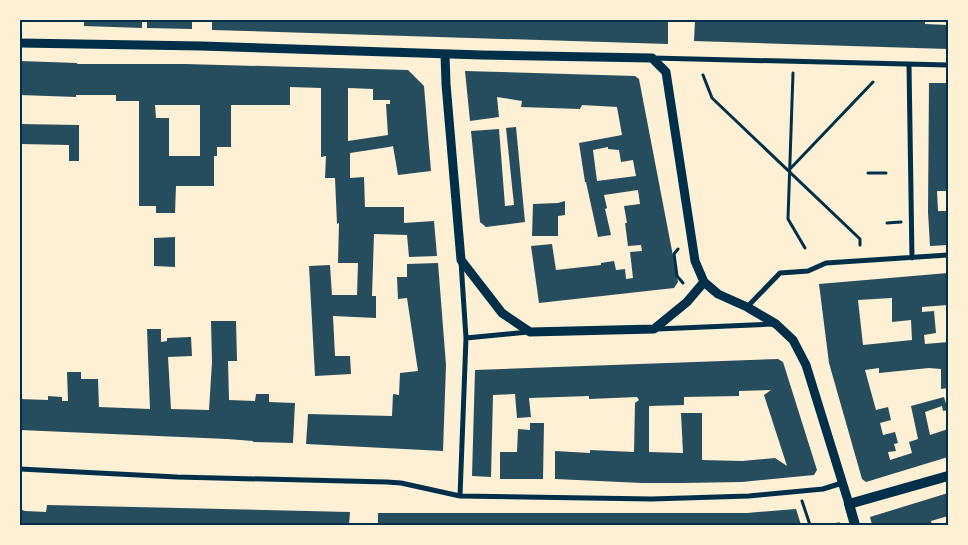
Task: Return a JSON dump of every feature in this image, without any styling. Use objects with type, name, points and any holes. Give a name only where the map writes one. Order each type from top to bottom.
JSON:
[{"type":"main road","points":[[855,525],[849,504],[948,476]]},
{"type":"street","points":[[20,43],[948,65]]},
{"type":"street","points":[[445,54],[466,338],[460,496]]},
{"type":"street","points":[[652,58],[666,72],[695,261],[704,282],[718,294],[747,307],[776,324],[793,340],[806,365],[849,504]]},
{"type":"street","points":[[909,65],[912,258]]},
{"type":"street","points":[[747,307],[780,273],[808,271],[826,264],[948,255]]},
{"type":"street","points":[[461,260],[502,313],[530,332]]},
{"type":"street","points":[[654,329],[688,302],[704,282]]},
{"type":"street","points":[[466,338],[530,332],[776,324]]},
{"type":"street","points":[[20,469],[176,477],[387,482],[401,483],[460,496],[652,499],[750,496],[823,489],[842,483]]},
{"type":"path","points":[[793,62],[788,219],[805,248]]},
{"type":"path","points":[[703,75],[712,98],[860,239],[860,244]]},
{"type":"path","points":[[789,170],[873,82]]},
{"type":"path","points":[[868,174],[886,173]]},
{"type":"path","points":[[678,249],[674,254],[677,276],[683,283]]},
{"type":"path","points":[[799,491],[810,525]]},
{"type":"path","points":[[830,525],[838,524]]},
{"type":"building","points":[[84,20],[142,20],[142,28],[84,26]]},
{"type":"building","points":[[147,20],[192,20],[192,29],[147,28]]},
{"type":"building","points":[[212,20],[668,20],[668,44],[212,30]]},
{"type":"building","points":[[695,20],[925,20],[925,24],[948,25],[948,49],[694,41]]},
{"type":"building","points":[[20,61],[77,64],[185,64],[408,70],[424,86],[431,171],[398,175],[393,146],[350,153],[350,178],[364,177],[365,207],[404,207],[404,223],[434,221],[437,256],[409,257],[407,235],[374,234],[372,296],[376,296],[376,318],[333,316],[335,356],[350,356],[351,374],[315,376],[309,266],[330,265],[332,295],[357,295],[358,263],[338,263],[339,223],[337,224],[335,178],[325,178],[326,156],[321,157],[321,88],[290,87],[290,105],[231,105],[231,147],[217,147],[217,156],[214,156],[214,186],[176,186],[175,213],[156,213],[156,206],[139,206],[139,101],[116,101],[116,95],[76,95],[76,97],[20,95]],"holes":[[[348,88],[373,89],[373,100],[390,100],[390,104],[386,104],[388,135],[348,141]],[[155,105],[200,105],[200,156],[169,156],[169,118],[156,118]]]},
{"type":"building","points":[[465,71],[635,76],[639,79],[678,282],[674,288],[539,303],[531,246],[552,244],[556,270],[601,265],[601,263],[614,261],[616,270],[625,269],[626,279],[633,278],[630,252],[642,251],[641,245],[628,246],[624,206],[640,204],[638,190],[604,195],[611,235],[598,237],[585,182],[579,143],[622,135],[617,107],[582,105],[580,109],[521,107],[522,101],[497,97],[499,117],[470,121]],"holes":[[[608,147],[608,149],[619,150],[621,162],[633,160],[636,176],[597,181],[593,150]]]},
{"type":"building","points":[[929,83],[948,83],[948,191],[937,191],[938,211],[948,211],[948,245],[930,246],[928,212]]},
{"type":"building","points":[[20,124],[79,125],[79,161],[69,161],[69,145],[20,144]]},
{"type":"building","points":[[516,127],[525,222],[486,227],[480,222],[471,131],[499,129],[505,206],[514,205],[506,128]]},
{"type":"building","points":[[565,201],[565,215],[558,216],[558,236],[532,236],[533,204]]},
{"type":"building","points":[[175,237],[175,267],[154,266],[154,238]]},
{"type":"building","points":[[438,263],[446,365],[443,451],[306,444],[308,414],[392,416],[393,394],[399,395],[400,373],[418,371],[407,298],[398,299],[397,277],[407,277],[407,264]]},
{"type":"building","points":[[948,273],[948,305],[922,307],[922,312],[934,311],[936,333],[924,335],[925,344],[948,342],[948,388],[941,389],[941,369],[929,368],[879,373],[879,368],[865,370],[876,410],[888,407],[891,420],[880,423],[883,435],[895,432],[898,443],[894,444],[896,451],[888,452],[890,460],[912,453],[909,442],[918,439],[911,406],[944,397],[948,410],[943,411],[942,406],[925,412],[930,435],[948,429],[948,457],[866,482],[862,479],[829,363],[819,284]],"holes":[[[892,298],[892,322],[911,320],[912,340],[863,345],[858,300]]]},
{"type":"building","points":[[211,321],[236,321],[237,361],[228,361],[229,400],[255,401],[256,394],[269,394],[269,402],[295,403],[293,443],[20,430],[20,399],[48,400],[48,396],[62,397],[62,401],[68,401],[67,372],[81,372],[81,379],[98,379],[99,407],[150,409],[147,329],[161,329],[161,342],[167,341],[167,338],[191,337],[192,356],[168,357],[171,409],[209,410],[212,362]]},
{"type":"building","points":[[778,359],[783,362],[817,470],[814,475],[742,482],[642,483],[555,479],[555,451],[590,453],[590,450],[634,452],[635,403],[639,400],[637,397],[589,399],[589,396],[529,398],[531,417],[517,418],[515,394],[493,395],[491,477],[472,476],[475,370]],"holes":[[[771,390],[764,395],[787,466],[775,458],[742,461],[702,460],[702,413],[681,413],[683,453],[649,452],[649,406],[684,405],[684,397],[739,396],[739,391]]]},
{"type":"building","points":[[530,423],[544,423],[543,479],[500,479],[500,452],[517,452],[518,429],[530,430]]},
{"type":"building","points":[[948,493],[948,516],[931,521],[932,525],[872,525],[870,517]]},
{"type":"building","points":[[47,505],[350,512],[349,525],[20,525],[20,509],[46,512]]},
{"type":"building","points":[[796,509],[801,525],[378,525],[378,513],[747,513]]}]
